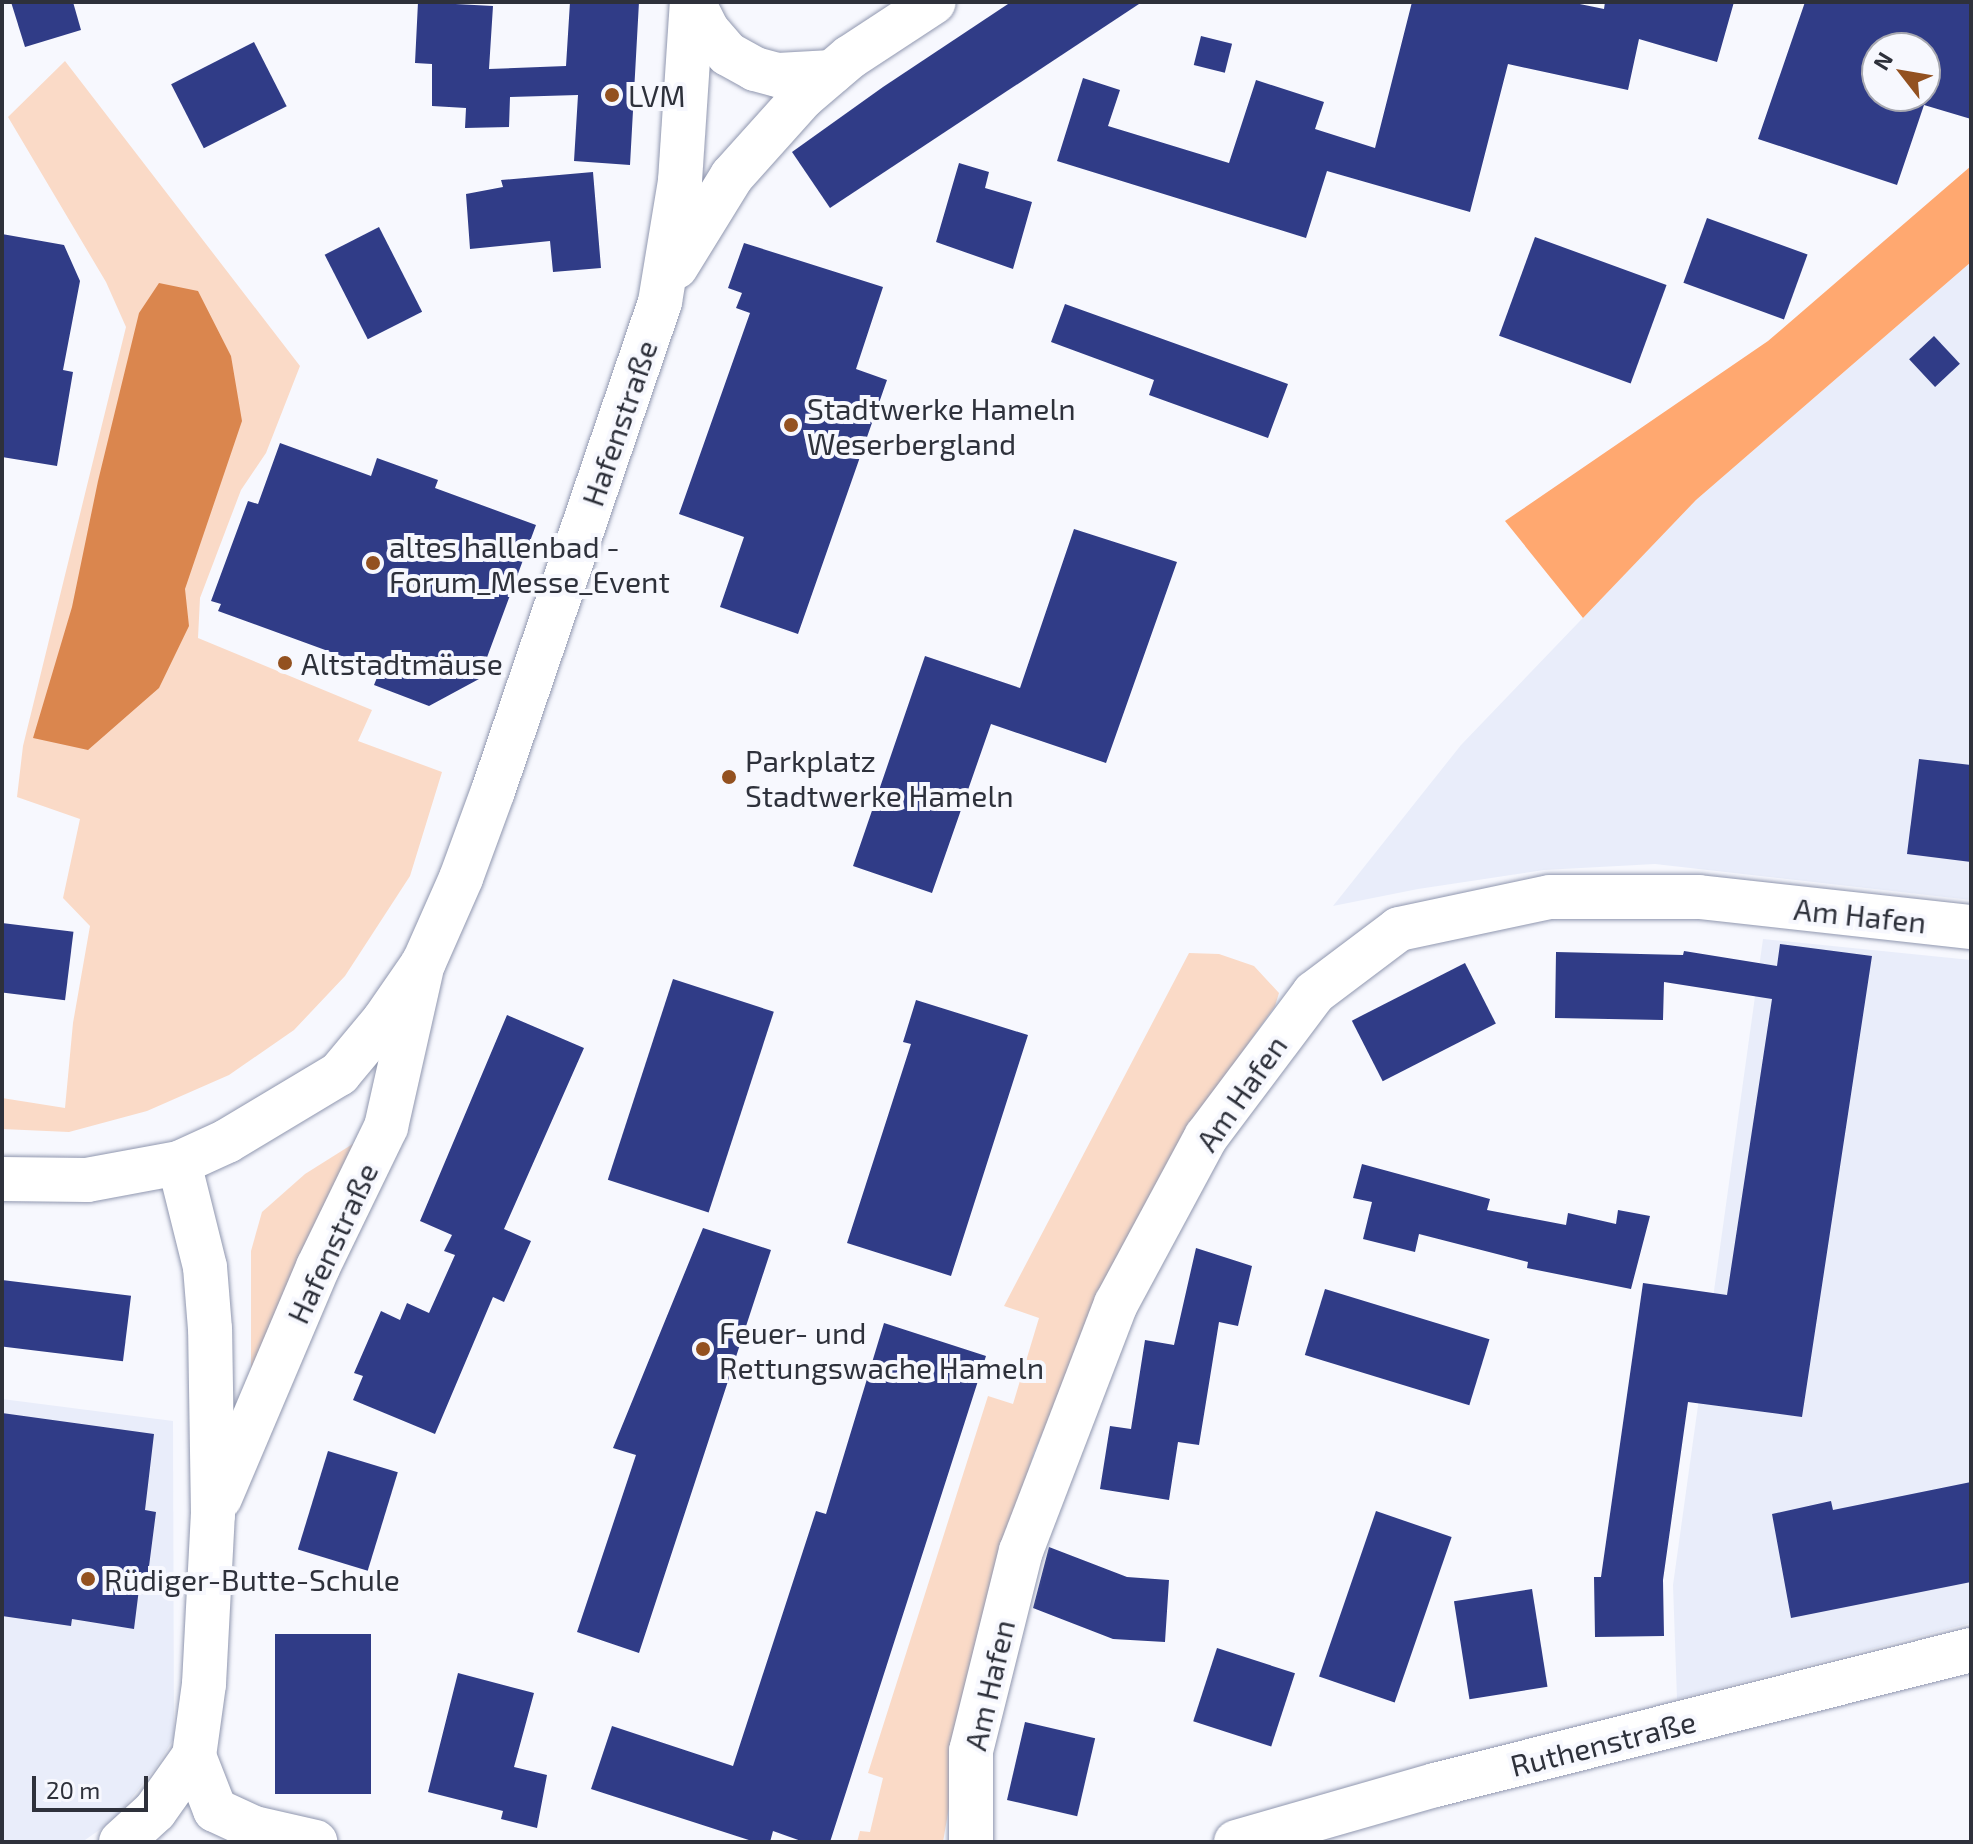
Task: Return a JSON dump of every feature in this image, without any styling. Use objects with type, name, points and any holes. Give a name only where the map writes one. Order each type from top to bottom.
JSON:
[{"type":"street","points":[[692,2],[707,30],[728,54],[755,69],[778,75],[832,72]]},
{"type":"street","name":"Hafenstraße","points":[[213,1515],[318,1267],[386,1127],[424,962],[461,878],[493,791],[660,302],[680,181],[692,2]]},
{"type":"street","points":[[660,302],[681,258],[732,176],[793,107],[832,72],[934,2]]},
{"type":"street","name":"Am Hafen","points":[[971,1842],[971,1751],[1021,1551],[1116,1304],[1206,1137],[1314,993],[1399,929],[1550,897],[1699,897],[1971,927]]},
{"type":"street","name":"Hafenstraße","points":[[2,1179],[87,1180],[179,1163],[265,1120],[339,1074],[384,1020],[424,962]]},
{"type":"street","name":"Hafenstraße","points":[[179,1163],[205,1267],[213,1515],[204,1684],[194,1756]]},
{"type":"street","name":"Ruthenstraße","points":[[1236,1842],[1435,1785],[1971,1650]]},
{"type":"street","points":[[121,1842],[155,1811],[194,1756]]},
{"type":"street","points":[[194,1756],[215,1810],[254,1828],[315,1842]]},
{"type":"shaded area","points":[[65,61],[300,366],[266,453],[241,490],[200,598],[198,638],[372,710],[358,741],[442,772],[410,876],[345,976],[294,1030],[229,1075],[147,1111],[69,1132],[2,1129],[2,1098],[65,1108],[73,1023],[90,926],[63,898],[80,819],[17,797],[23,746],[126,327],[106,282],[8,117]]},
{"type":"shaded area","points":[[1971,166],[1971,262],[1696,500],[1583,618],[1505,521],[1768,341]]},
{"type":"shaded area","points":[[1971,262],[1971,900],[1655,864],[1544,870],[1418,889],[1333,906],[1461,745],[1696,500]]},
{"type":"shaded area","points":[[159,283],[198,291],[231,356],[242,421],[185,589],[189,626],[159,688],[88,750],[33,738],[72,607],[98,481],[139,313]]},
{"type":"shaded area","points":[[1763,939],[1971,960],[1971,1623],[1677,1699],[1673,1585]]},
{"type":"shaded area","points":[[1189,953],[1219,954],[1254,966],[1279,993],[1275,1006],[1205,1104],[1121,1259],[1034,1452],[992,1596],[965,1714],[943,1842],[857,1842],[860,1831],[870,1832],[883,1778],[868,1773],[988,1396],[1013,1404],[1039,1318],[1004,1306]]},
{"type":"shaded area","points":[[367,1135],[251,1384],[251,1251],[262,1212],[305,1174]]},
{"type":"shaded area","name":"Rüdiger-Butte-Schule","points":[[2,1399],[173,1421],[174,1738],[156,1767],[114,1820],[82,1842],[2,1842]]},
{"type":"building","points":[[11,2],[73,2],[81,30],[25,47]]},
{"type":"building","points":[[418,2],[493,6],[489,69],[566,66],[570,2],[639,2],[630,165],[574,161],[578,95],[510,97],[509,127],[465,128],[466,108],[432,106],[432,64],[415,63]]},
{"type":"building","points":[[1011,2],[1142,2],[830,208],[792,152]]},
{"type":"building","points":[[1412,2],[1570,2],[1604,9],[1605,2],[1734,2],[1717,62],[1639,39],[1628,90],[1508,64],[1470,212],[1327,171],[1306,238],[1057,161],[1083,78],[1120,90],[1108,126],[1229,163],[1256,80],[1324,102],[1315,129],[1375,148]]},
{"type":"building","points":[[1805,2],[1971,2],[1971,119],[1941,110],[1941,32],[1861,32],[1861,112],[1922,112],[1897,185],[1758,139]]},
{"type":"building","points":[[1201,36],[1232,44],[1225,73],[1194,65]]},
{"type":"building","points":[[254,42],[287,106],[204,148],[171,84]]},
{"type":"building","points":[[959,163],[989,172],[985,188],[1032,202],[1013,269],[936,242]]},
{"type":"building","points":[[593,172],[601,268],[553,272],[550,241],[470,249],[466,194],[503,187],[501,180]]},
{"type":"building","points":[[1707,218],[1808,255],[1784,319],[1683,283]]},
{"type":"building","points":[[379,227],[422,312],[368,339],[325,255]]},
{"type":"building","points":[[2,234],[64,245],[80,281],[63,370],[73,372],[57,466],[2,457]]},
{"type":"building","points":[[1535,237],[1667,285],[1631,384],[1499,336]]},
{"type":"building","points":[[744,243],[883,287],[856,369],[887,380],[798,634],[720,607],[744,537],[679,514],[750,313],[736,308],[742,293],[728,288]]},
{"type":"building","points":[[1065,304],[1288,384],[1268,438],[1149,395],[1154,380],[1051,342]]},
{"type":"building","points":[[1934,336],[1960,364],[1935,387],[1909,359]]},
{"type":"building","name":"altes hallenbad - Forum_Messe_Event","points":[[280,443],[371,476],[377,458],[438,480],[435,488],[536,525],[479,679],[429,706],[374,685],[380,670],[218,611],[221,604],[211,601],[248,501],[258,504]]},
{"type":"building","points":[[1074,529],[1177,562],[1106,763],[991,724],[932,893],[853,866],[925,656],[1020,688]]},
{"type":"building","points":[[1919,759],[1971,765],[1971,862],[1907,854]]},
{"type":"building","points":[[2,923],[73,932],[65,1000],[2,993]]},
{"type":"building","points":[[1780,944],[1872,956],[1802,1417],[1688,1402],[1663,1580],[1664,1636],[1595,1637],[1594,1577],[1601,1577],[1643,1283],[1727,1295],[1772,999],[1664,982],[1663,1020],[1555,1018],[1556,952],[1683,955],[1684,951],[1777,966]]},
{"type":"building","points":[[1465,963],[1496,1024],[1383,1081],[1352,1021]]},
{"type":"building","points":[[673,979],[774,1012],[709,1212],[608,1180]]},
{"type":"building","points":[[916,1000],[1028,1035],[951,1276],[847,1243],[911,1044],[903,1042]]},
{"type":"building","points":[[507,1015],[584,1048],[504,1229],[531,1241],[504,1302],[493,1297],[435,1434],[353,1400],[363,1376],[354,1373],[381,1311],[400,1320],[407,1303],[429,1313],[455,1255],[444,1251],[452,1235],[420,1221]]},
{"type":"building","points":[[1362,1164],[1490,1199],[1487,1210],[1566,1225],[1568,1213],[1616,1224],[1618,1210],[1650,1216],[1631,1289],[1527,1268],[1528,1262],[1419,1234],[1415,1252],[1363,1239],[1372,1202],[1353,1198]]},
{"type":"building","points":[[703,1228],[771,1250],[639,1653],[577,1632],[636,1455],[613,1448]]},
{"type":"building","points":[[1196,1248],[1252,1266],[1238,1326],[1219,1322],[1199,1445],[1178,1442],[1169,1500],[1100,1489],[1110,1426],[1131,1429],[1145,1340],[1174,1345]]},
{"type":"building","points":[[2,1280],[131,1296],[123,1361],[2,1346]]},
{"type":"building","points":[[1325,1289],[1489,1339],[1469,1405],[1305,1355]]},
{"type":"building","points":[[884,1323],[986,1356],[830,1842],[804,1842],[773,1831],[770,1842],[755,1842],[591,1789],[612,1726],[733,1766],[816,1511],[826,1514]]},
{"type":"building","points":[[2,1413],[154,1434],[145,1510],[156,1512],[147,1582],[140,1581],[134,1629],[72,1619],[71,1626],[2,1616]]},
{"type":"building","points":[[328,1451],[398,1472],[368,1571],[298,1549]]},
{"type":"building","points":[[1971,1482],[1971,1582],[1791,1618],[1772,1514],[1831,1501],[1833,1510]]},
{"type":"building","points":[[1376,1511],[1452,1537],[1395,1703],[1319,1676]]},
{"type":"building","points":[[1049,1547],[1127,1577],[1169,1580],[1165,1642],[1113,1639],[1033,1608]]},
{"type":"building","points":[[1532,1589],[1547,1687],[1469,1699],[1454,1601]]},
{"type":"building","points":[[275,1634],[371,1634],[371,1794],[275,1794]]},
{"type":"building","points":[[1217,1648],[1295,1673],[1271,1747],[1193,1721]]},
{"type":"building","points":[[458,1673],[534,1693],[514,1767],[547,1775],[537,1828],[501,1819],[503,1811],[428,1792]]},
{"type":"building","points":[[1025,1722],[1095,1738],[1077,1816],[1007,1800]]},
{"type":"place","name":"LVM","points":[[612,95]]},
{"type":"place","name":"Stadtwerke Hameln Weserbergland","points":[[791,425]]},
{"type":"place","name":"altes hallenbad - Forum_Messe_Event","points":[[373,563]]},
{"type":"place","name":"Altstadtmäuse","points":[[285,663]]},
{"type":"place","name":"Parkplatz Stadtwerke Hameln","points":[[729,777]]},
{"type":"place","name":"Feuer- und Rettungswache Hameln","points":[[703,1349]]},
{"type":"place","name":"Rüdiger-Butte-Schule","points":[[88,1579]]}]
